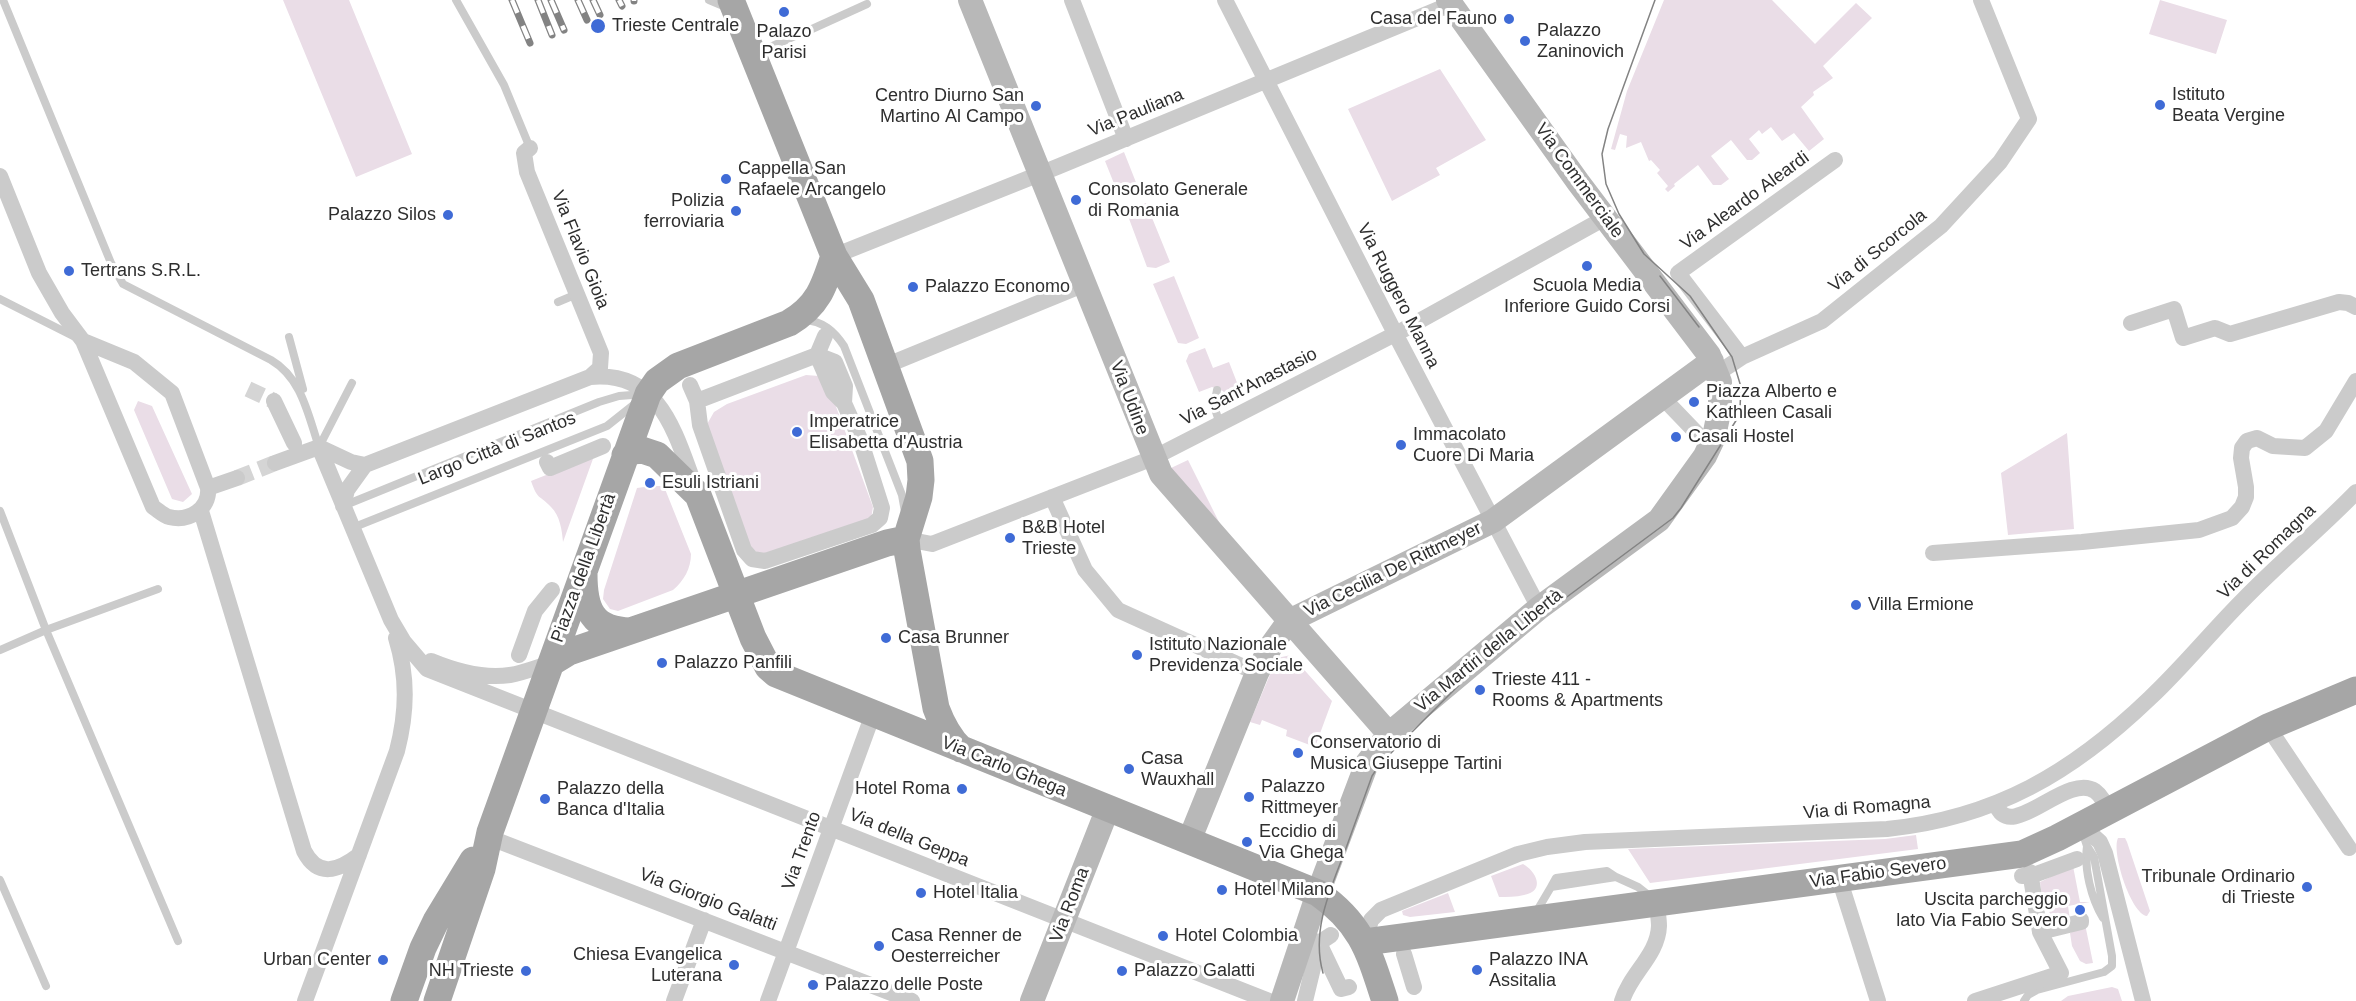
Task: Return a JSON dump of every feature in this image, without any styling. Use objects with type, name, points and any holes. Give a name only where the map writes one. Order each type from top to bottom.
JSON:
[{"type":"main road","name":"Via Udine","points":[[970,0],[1161,474],[1389,734]]},
{"type":"main road","name":"Via Commerciale","points":[[1449,2],[1599,221],[1715,367]]},
{"type":"main road","points":[[734,6],[834,256],[861,300],[920,461],[919,497],[906,539],[909,565],[936,708],[948,734],[961,750]]},
{"type":"main road","name":"Piazza della Libertà","points":[[551,663],[583,570],[614,450],[657,381],[678,366],[802,315],[815,303],[834,256]]},
{"type":"main road","points":[[1662,397],[1715,367],[1720,407],[1717,427],[1710,447]]},
{"type":"main road","name":"Via Cecilia De Rittmeyer","points":[[1189,841],[1257,673],[1271,646],[1289,621],[1493,521],[1662,397]]},
{"type":"main road","name":"Via Martiri della Libertà","points":[[1282,1001],[1318,893],[1366,764],[1374,750],[1389,734],[1539,608],[1659,520],[1710,447]]},
{"type":"main road","points":[[614,450],[642,450],[657,455],[716,491],[737,593]]},
{"type":"main road","name":"Piazza della Libertà","points":[[551,663],[569,652],[737,593],[887,543],[906,539]]},
{"type":"main road","points":[[583,570],[590,613],[604,626],[614,630],[630,631]]},
{"type":"main road","name":"Via Carlo Ghega","points":[[737,593],[753,638],[768,667],[788,681],[1318,893],[1348,918],[1365,942],[1385,1001]]},
{"type":"main road","points":[[437,1001],[482,869],[489,834],[551,663]]},
{"type":"main road","name":"Via Fabio Severo","points":[[1365,942],[2022,854],[2082,843],[2108,811],[2268,727],[2356,690]]},
{"type":"main road","name":"Via Roma","points":[[1032,1001],[1107,808]]},
{"type":"main road","points":[[404,1001],[423,948],[436,921],[489,834]]},
{"type":"main road","points":[[420,1001],[464,877]]},
{"type":"street","points":[[1072,0],[1126,139]]},
{"type":"street","name":"Via Ruggero Manna","points":[[1225,0],[1395,334],[1539,608]]},
{"type":"street","name":"Via di Scorcola","points":[[1715,367],[1822,321],[1941,226],[2000,162],[2029,119],[1981,0]]},
{"type":"street","name":"Via Pauliana","points":[[834,256],[1126,139],[1449,2]]},
{"type":"street","name":"Via Flavio Gioia","points":[[527,142],[524,153],[527,172],[601,353],[600,368],[590,377]]},
{"type":"street","name":"Via Aleardo Aleardi","points":[[1742,357],[1678,273],[1835,160]]},
{"type":"street","points":[[0,176],[43,280],[62,313],[83,341],[153,507],[168,517],[184,518],[201,511],[207,504],[208,488],[172,393],[134,362],[83,341]]},
{"type":"street","name":"Via Sant'Anastasio","points":[[906,539],[932,544],[1153,458],[1395,334],[1599,221]]},
{"type":"street","points":[[885,366],[1085,284]]},
{"type":"street","points":[[2131,323],[2174,309],[2183,338],[2215,328],[2230,334],[2339,302],[2356,307]]},
{"type":"street","points":[[817,355],[825,336]]},
{"type":"street","points":[[788,366],[791,349]]},
{"type":"street","points":[[648,394],[670,421],[716,491],[747,556],[765,561],[881,522],[882,508],[860,439],[841,396],[845,386],[835,362],[817,355],[788,366],[758,385],[697,400]]},
{"type":"street","name":"Largo Città di Santos","points":[[365,465],[590,377],[605,375],[621,378],[648,394]]},
{"type":"street","points":[[1934,553],[2082,542],[2199,530],[2232,518],[2242,507],[2246,497],[2241,458],[2242,448],[2247,441],[2257,438],[2273,446],[2305,448],[2326,430],[2356,381]]},
{"type":"street","points":[[690,384],[697,400],[697,425],[716,491]]},
{"type":"street","points":[[1662,397],[1710,447]]},
{"type":"street","points":[[275,463],[319,447],[351,462],[365,465],[347,490],[343,506]]},
{"type":"street","points":[[305,1001],[397,751],[405,710],[401,652],[391,620],[319,447]]},
{"type":"street","points":[[547,462],[550,468],[614,450]]},
{"type":"street","points":[[208,488],[237,478]]},
{"type":"street","name":"Via di Romagna","points":[[1365,942],[1371,920],[1381,910],[1518,854],[1547,847],[1585,842],[1924,825],[1955,818],[2030,789],[2052,776],[2108,734],[2150,698],[2245,598],[2356,492]]},
{"type":"street","points":[[1052,497],[1085,570],[1118,610],[1257,673]]},
{"type":"street","points":[[201,511],[304,851],[310,864],[321,869],[336,868],[359,855]]},
{"type":"street","points":[[519,655],[552,590]]},
{"type":"street","points":[[391,620],[423,656],[469,673],[493,676],[511,675],[551,663]]},
{"type":"street","points":[[391,620],[404,642],[427,669],[534,711]]},
{"type":"street","name":"Via della Geppa","points":[[534,711],[1269,1001]]},
{"type":"street","name":"Via Trento","points":[[768,1001],[873,714]]},
{"type":"street","points":[[2268,727],[2349,848]]},
{"type":"street","points":[[1996,804],[1999,813],[2010,818],[2033,810],[2069,790],[2086,788],[2094,790],[2100,796],[2108,811]]},
{"type":"street","name":"Via Giorgio Galatti","points":[[489,834],[912,1001]]},
{"type":"street","points":[[1976,1001],[2005,996],[2061,973],[2040,932],[2028,875],[2082,843],[2100,842],[2105,853],[2142,1001]]},
{"type":"street","points":[[1839,878],[1878,1001]]},
{"type":"street","points":[[1622,1001],[1626,989],[1652,951],[1659,928],[1657,903]]},
{"type":"street","points":[[674,1001],[704,920]]},
{"type":"street","points":[[2040,932],[2081,922],[2081,920]]},
{"type":"street","points":[[1305,1001],[1320,939],[1341,989],[1349,987]]},
{"type":"street","points":[[1404,963],[1414,987]]},
{"type":"lane","points":[[3,0],[111,263],[123,284],[285,369],[297,385],[319,447]]},
{"type":"lane","points":[[456,0],[504,85],[527,142]]},
{"type":"lane","points":[[709,0],[734,6]]},
{"type":"lane","points":[[754,55],[867,4]]},
{"type":"lane","points":[[558,302],[577,294]]},
{"type":"lane","points":[[0,299],[83,341]]},
{"type":"lane","name":"Piazza della Libertà","points":[[789,322],[816,321],[831,329],[844,345],[902,495],[906,539]]},
{"type":"lane","points":[[289,337],[319,447]]},
{"type":"lane","points":[[319,447],[352,383]]},
{"type":"lane","points":[[1217,390],[1214,406],[1220,424]]},
{"type":"lane","name":"Largo Città di Santos","points":[[343,506],[598,402],[619,396],[648,394]]},
{"type":"lane","name":"Largo Città di Santos","points":[[352,528],[607,426],[648,394]]},
{"type":"lane","points":[[0,511],[46,630],[178,941]]},
{"type":"lane","points":[[0,650],[46,630],[158,589]]},
{"type":"lane","points":[[2024,1001],[2028,995],[2037,990],[2109,970],[2113,960],[2106,924],[2097,909],[2091,888],[2082,843]]},
{"type":"lane","points":[[1532,919],[1551,886],[1616,877],[1638,886],[1657,903]]},
{"type":"lane","points":[[0,880],[46,986]]},
{"type":"shaded area","points":[[283,0],[349,0],[412,154],[356,177]]},
{"type":"shaded area","points":[[1664,0],[1772,0],[1815,44],[1856,3],[1872,18],[1823,66],[1833,78],[1813,92],[1814,95],[1801,107],[1824,139],[1809,151],[1794,133],[1782,141],[1771,127],[1762,134],[1759,130],[1749,139],[1760,153],[1752,160],[1747,160],[1731,140],[1711,156],[1729,179],[1721,185],[1713,185],[1698,165],[1674,184],[1675,186],[1668,192],[1665,189],[1668,186],[1657,173],[1660,170],[1651,160],[1649,161],[1641,142],[1626,148],[1627,136],[1620,134],[1615,150],[1611,149],[1627,91]]},
{"type":"shaded area","points":[[2160,0],[2227,20],[2216,54],[2149,34]]},
{"type":"shaded area","points":[[1440,69],[1486,140],[1436,168],[1440,175],[1392,201],[1348,109]]},
{"type":"shaded area","points":[[1124,152],[1139,190],[1126,195],[1117,191],[1105,161]]},
{"type":"shaded area","points":[[1146,203],[1170,262],[1156,268],[1147,267],[1128,216],[1131,209]]},
{"type":"shaded area","points":[[1174,276],[1199,338],[1186,344],[1178,343],[1153,284]]},
{"type":"shaded area","points":[[1205,348],[1213,368],[1229,362],[1243,398],[1229,405],[1223,391],[1212,387],[1199,392],[1186,361],[1189,354]]},
{"type":"shaded area","points":[[806,375],[819,376],[828,385],[873,507],[871,519],[763,556],[749,547],[706,426],[714,412],[727,404]]},
{"type":"shaded area","points":[[138,401],[152,406],[192,494],[183,502],[172,499],[134,410]]},
{"type":"shaded area","points":[[2067,433],[2074,529],[2008,535],[2001,473]]},
{"type":"shaded area","points":[[594,456],[563,542],[557,515],[537,495],[531,481]]},
{"type":"shaded area","points":[[1188,460],[1221,526],[1171,468]]},
{"type":"shaded area","points":[[663,486],[665,489],[691,554],[688,569],[684,578],[673,590],[618,611],[610,609],[603,599],[604,590],[637,488]]},
{"type":"shaded area","points":[[1291,655],[1332,701],[1315,747],[1286,736],[1287,730],[1262,720],[1260,725],[1250,722],[1277,658]]},
{"type":"shaded area","points":[[1916,835],[1918,849],[1650,883],[1628,849],[1885,839]]},
{"type":"shaded area","points":[[2118,838],[2125,838],[2127,842],[2150,911],[2147,916],[2141,913],[2135,905],[2124,882],[2117,856]]},
{"type":"shaded area","points":[[1523,864],[1535,876],[1537,885],[1535,889],[1521,896],[1499,897],[1491,876]]},
{"type":"shaded area","points":[[2073,866],[2080,902],[2090,902],[2068,906],[2070,920],[2061,922],[2048,910],[2043,900],[2040,882]]},
{"type":"shaded area","points":[[1448,893],[1455,912],[1410,917],[1403,915],[1402,911]]},
{"type":"shaded area","points":[[2085,924],[2093,963],[2086,964],[2080,961],[2072,946],[2070,933]]},
{"type":"shaded area","points":[[2112,987],[2118,989],[2122,1001],[2061,1001],[2068,996]]},
{"type":"tunnel","points":[[248,389],[274,401]]},
{"type":"tunnel","points":[[237,478],[275,463]]},
{"type":"tram line","points":[[1323,973],[1319,942],[1324,911],[1372,776],[1380,764],[1469,675],[1505,643],[1673,518],[1737,419],[1741,387],[1732,357],[1690,296],[1644,254],[1619,214],[1606,184],[1602,154],[1608,129],[1655,0]]},
{"type":"tram line","points":[[1660,276],[1699,327]]},
{"type":"railway","points":[[512,0],[530,43]]},
{"type":"railway","points":[[538,0],[552,35]]},
{"type":"railway","points":[[551,0],[564,30]]},
{"type":"railway","points":[[578,0],[587,20]]},
{"type":"railway","points":[[593,0],[600,15]]},
{"type":"railway","points":[[619,0],[622,6]]},
{"type":"place","name":"Palazo Parisi","points":[[784,12]]},
{"type":"place","name":"Casa del Fauno","points":[[1509,19]]},
{"type":"place","name":"Trieste Centrale","points":[[598,26]]},
{"type":"place","name":"Palazzo Zaninovich","points":[[1525,41]]},
{"type":"place","name":"Istituto Beata Vergine","points":[[2160,105]]},
{"type":"place","name":"Centro Diurno San Martino Al Campo","points":[[1036,106]]},
{"type":"place","name":"Cappella San Rafaele Arcangelo","points":[[726,179]]},
{"type":"place","name":"Consolato Generale di Romania","points":[[1076,200]]},
{"type":"place","name":"Polizia ferroviaria","points":[[736,211]]},
{"type":"place","name":"Palazzo Silos","points":[[448,215]]},
{"type":"place","name":"Scuola Media Inferiore Guido Corsi","points":[[1587,266]]},
{"type":"place","name":"Tertrans S.R.L.","points":[[69,271]]},
{"type":"place","name":"Palazzo Economo","points":[[913,287]]},
{"type":"place","name":"Piazza Alberto e Kathleen Casali","points":[[1694,402]]},
{"type":"place","name":"Imperatrice Elisabetta d'Austria","points":[[797,432]]},
{"type":"place","name":"Casali Hostel","points":[[1676,437]]},
{"type":"place","name":"Immacolato Cuore Di Maria","points":[[1401,445]]},
{"type":"place","name":"Esuli Istriani","points":[[650,483]]},
{"type":"place","name":"B&B Hotel Trieste","points":[[1010,538]]},
{"type":"place","name":"Villa Ermione","points":[[1856,605]]},
{"type":"place","name":"Casa Brunner","points":[[886,638]]},
{"type":"place","name":"Istituto Nazionale Previdenza Sociale","points":[[1137,655]]},
{"type":"place","name":"Palazzo Panfili","points":[[662,663]]},
{"type":"place","name":"Trieste 411 - Rooms & Apartments","points":[[1480,690]]},
{"type":"place","name":"Conservatorio di Musica Giuseppe Tartini","points":[[1298,753]]},
{"type":"place","name":"Casa Wauxhall","points":[[1129,769]]},
{"type":"place","name":"Hotel Roma","points":[[962,789]]},
{"type":"place","name":"Palazzo Rittmeyer","points":[[1249,797]]},
{"type":"place","name":"Palazzo della Banca d'Italia","points":[[545,799]]},
{"type":"place","name":"Eccidio di Via Ghega","points":[[1247,842]]},
{"type":"place","name":"Tribunale Ordinario di Trieste","points":[[2307,887]]},
{"type":"place","name":"Hotel Milano","points":[[1222,890]]},
{"type":"place","name":"Hotel Italia","points":[[921,893]]},
{"type":"place","name":"Uscita parcheggio lato Via Fabio Severo","points":[[2080,910]]},
{"type":"place","name":"Hotel Colombia","points":[[1163,936]]},
{"type":"place","name":"Casa Renner de Oesterreicher","points":[[879,946]]},
{"type":"place","name":"Urban Center","points":[[383,960]]},
{"type":"place","name":"Chiesa Evangelica Luterana","points":[[734,965]]},
{"type":"place","name":"Palazzo INA Assitalia","points":[[1477,970]]},
{"type":"place","name":"NH Trieste","points":[[526,971]]},
{"type":"place","name":"Palazzo Galatti","points":[[1122,971]]},
{"type":"place","name":"Palazzo delle Poste","points":[[813,985]]}]
